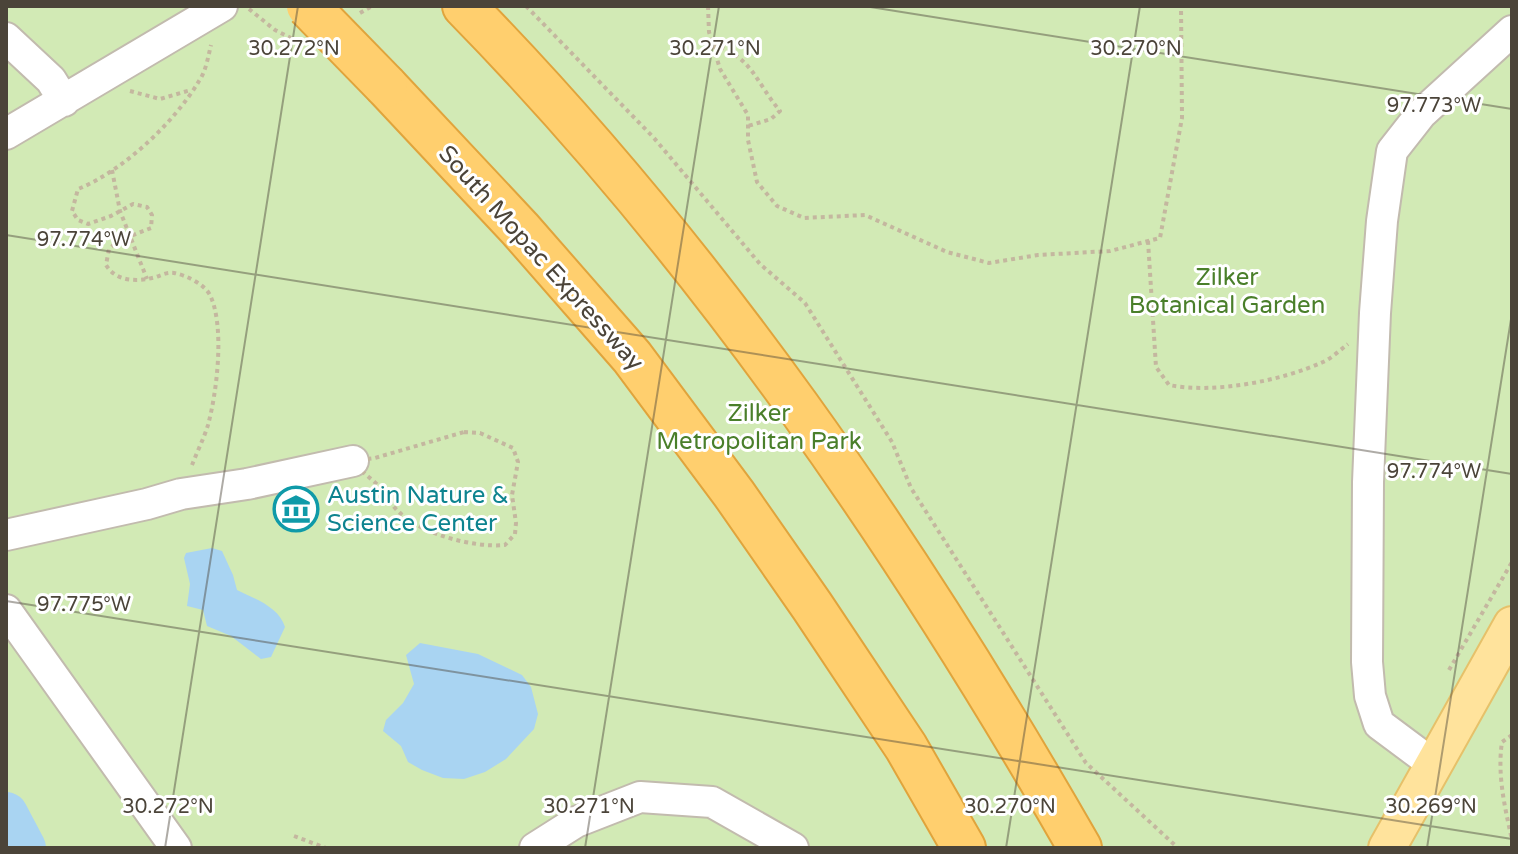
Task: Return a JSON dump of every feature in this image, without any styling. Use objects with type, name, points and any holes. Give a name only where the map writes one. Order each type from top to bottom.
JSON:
[{"type":"highway","name":"South Mopac Expressway","points":[[308,6],[520,229],[632,357],[734,494],[812,606],[906,747],[964,848]]},
{"type":"highway","points":[[472,14],[609,165],[715,295],[819,437],[934,605],[993,698],[1080,848]]},
{"type":"main road","points":[[1387,848],[1512,625]]},
{"type":"main road","points":[[1411,848],[1434,765]]},
{"type":"street","points":[[6,134],[222,6]]},
{"type":"street","points":[[1434,765],[1379,724],[1370,696],[1367,662],[1368,496],[1374,324],[1382,221],[1392,151],[1421,114],[1512,31]]},
{"type":"street","points":[[6,38],[51,80],[64,101]]},
{"type":"street","points":[[6,535],[181,494],[247,484],[353,461]]},
{"type":"street","points":[[6,610],[176,848]]},
{"type":"street","points":[[535,848],[576,822],[640,797],[712,802],[793,848]]},
{"type":"path","points":[[526,6],[654,138],[760,264],[805,303],[892,442],[911,488],[1086,763],[1178,848]]},
{"type":"path","points":[[708,6],[709,32],[720,69],[748,115],[748,140],[757,182],[777,206],[804,218],[865,215],[947,252],[989,263],[1038,255],[1110,251],[1160,238],[1182,118],[1181,6]]},
{"type":"path","points":[[181,494],[208,425],[218,367],[216,317],[209,293],[190,277],[170,272],[136,280],[117,277],[106,265],[109,249],[118,241],[151,228],[152,215],[147,207],[133,204],[88,224],[78,220],[72,211],[78,189],[112,170],[168,123],[201,79],[214,35]]},
{"type":"path","points":[[713,44],[730,50],[752,67],[766,95],[780,111],[771,119],[748,126]]},
{"type":"path","points":[[96,82],[160,99],[193,89]]},
{"type":"path","points":[[112,170],[120,211],[147,279]]},
{"type":"path","points":[[1148,241],[1156,367],[1169,385],[1188,389],[1222,387],[1281,376],[1325,361],[1374,324]]},
{"type":"path","points":[[464,432],[480,433],[513,448],[518,462],[512,495],[515,534],[505,545],[493,546],[469,543],[414,524],[397,511],[380,487],[363,474],[353,461],[375,458],[464,432]]},
{"type":"path","points":[[1512,735],[1502,742],[1501,752],[1504,806],[1512,840]]},
{"type":"path","points":[[294,836],[326,848]]},
{"type":"green space","name":"Zilker Metropolitan Park","points":[[6,6],[1512,6],[1512,848],[6,848]]},
{"type":"water","points":[[212,548],[222,551],[237,590],[266,604],[282,620],[285,627],[271,657],[261,659],[231,636],[207,626],[203,610],[187,606],[190,584],[184,558],[186,553]]},
{"type":"water","points":[[420,643],[478,654],[522,675],[531,687],[538,714],[534,729],[506,759],[485,772],[464,779],[443,778],[422,770],[408,762],[401,746],[383,731],[386,720],[403,703],[414,684],[406,655]]},
{"type":"waterway","points":[[6,814],[24,848]]},
{"type":"place","name":"Austin Nature & Science Center","points":[[296,509]]},
{"type":"park label","name":"Zilker Botanical Garden","points":[[1227,291]]}]
